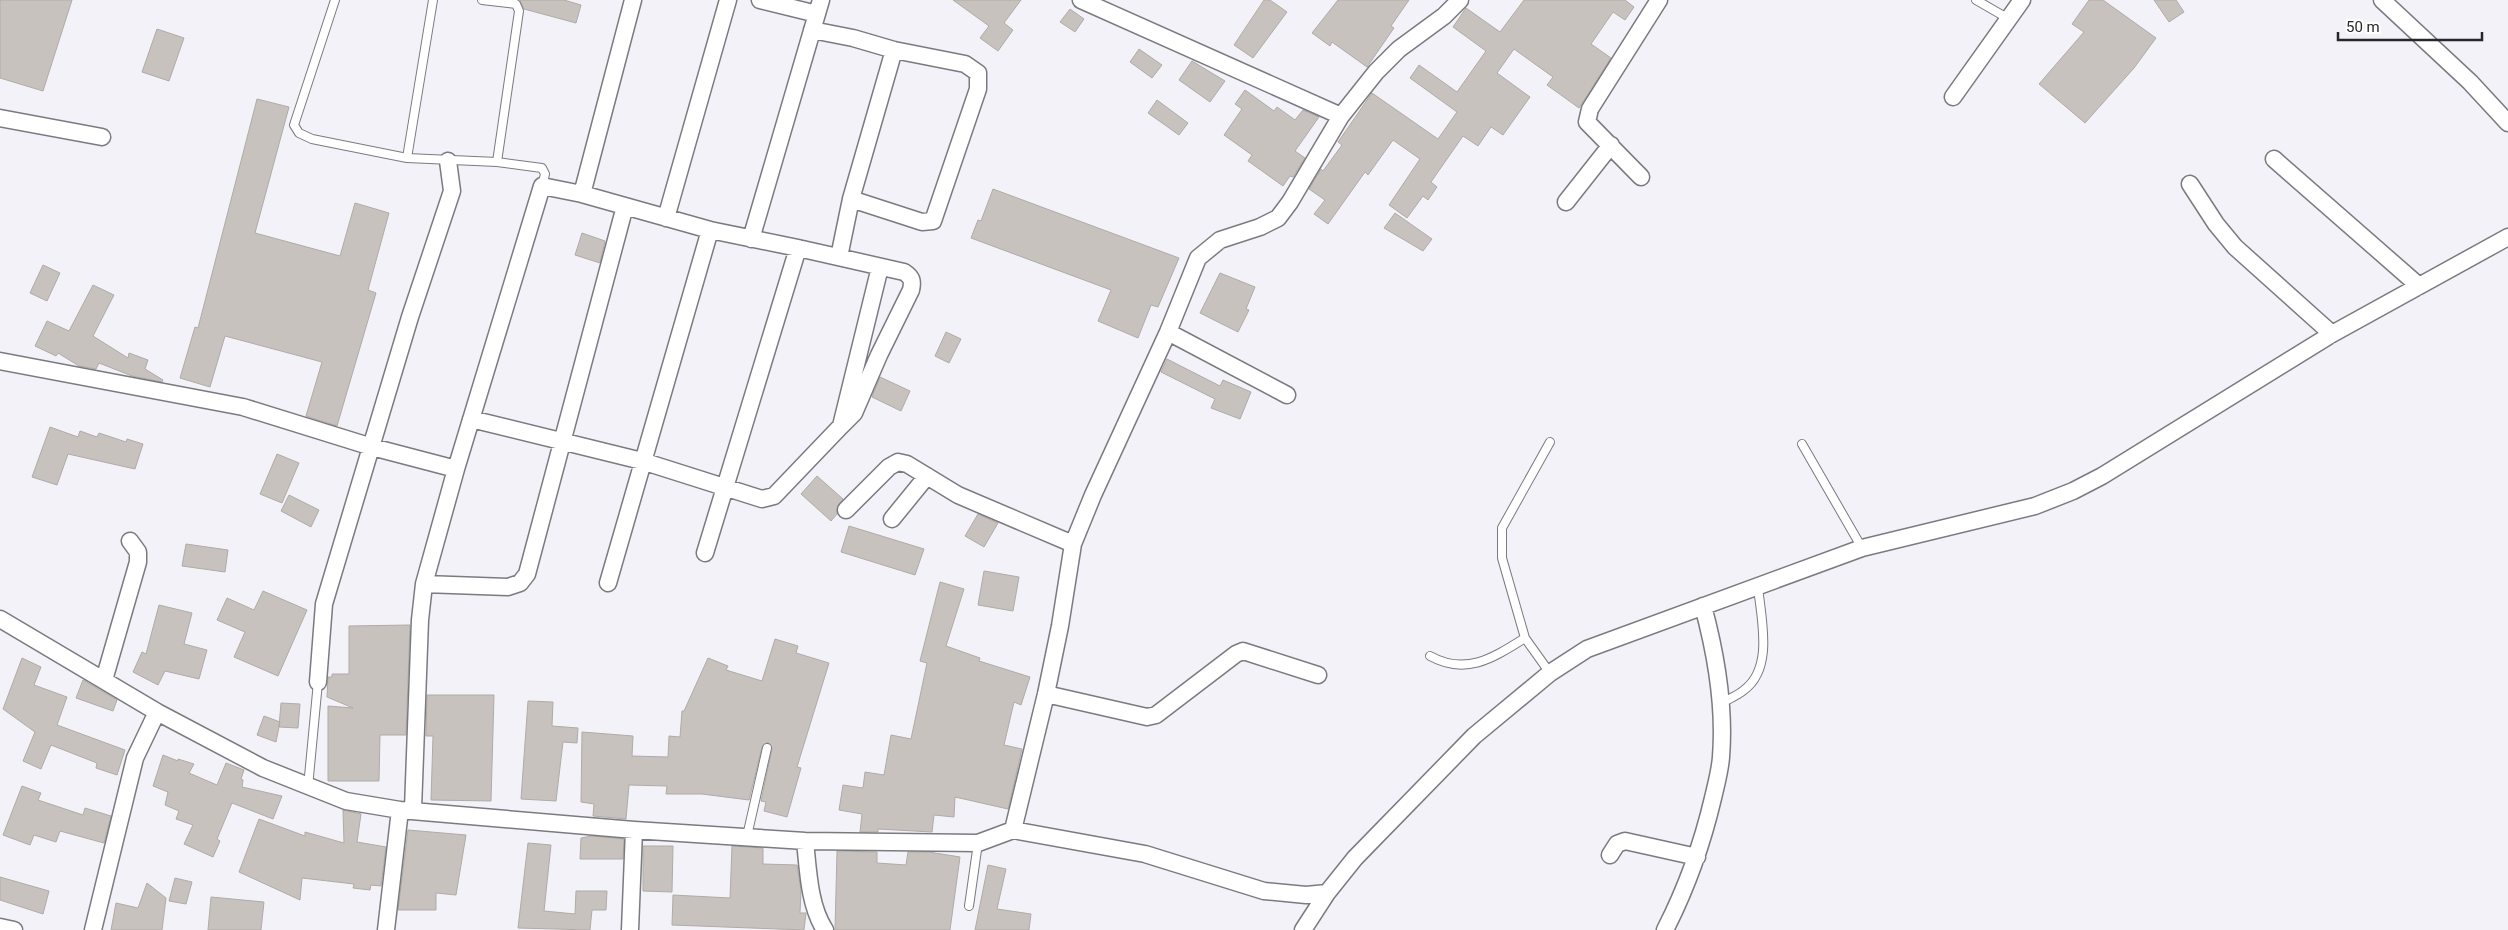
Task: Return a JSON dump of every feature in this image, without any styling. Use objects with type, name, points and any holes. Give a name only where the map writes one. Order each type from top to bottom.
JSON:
[{"type":"street","points":[[582,194],[633,0]]},
{"type":"street","points":[[666,218],[728,0]]},
{"type":"street","points":[[760,0],[817,15],[853,38],[894,50],[965,64],[978,74],[978,89],[933,221],[922,222],[851,199]]},
{"type":"street","points":[[1080,0],[1341,116]]},
{"type":"street","points":[[1012,830],[1046,694],[1060,626],[1073,544],[1093,494],[1168,332],[1198,258],[1220,240],[1260,227],[1278,218],[1290,202],[1341,116],[1386,61],[1444,16],[1460,0]]},
{"type":"street","points":[[1641,178],[1587,122],[1588,113],[1659,0]]},
{"type":"street","points":[[1953,97],[2022,0]]},
{"type":"street","points":[[2389,2],[2470,82],[2508,123]]},
{"type":"street","points":[[751,239],[817,15]]},
{"type":"street","points":[[839,257],[851,199],[894,50]]},
{"type":"street","points":[[0,118],[102,137]]},
{"type":"street","points":[[1566,202],[1611,145]]},
{"type":"street","points":[[2274,159],[2419,286]]},
{"type":"street","points":[[318,682],[324,604],[410,317],[452,191],[448,161]]},
{"type":"street","points":[[2190,184],[2216,224],[2235,247],[2332,334]]},
{"type":"street","points":[[386,930],[406,810],[424,584],[471,419],[542,186],[582,194],[710,230],[880,267],[909,275],[913,283],[854,413],[771,498],[762,499],[642,461],[471,419]]},
{"type":"street","points":[[424,584],[508,587],[520,583],[527,574],[625,206]]},
{"type":"street","points":[[608,583],[710,230]]},
{"type":"street","points":[[1304,930],[1327,893],[1356,858],[1474,736],[1550,673],[1587,649],[1862,548],[1998,516],[2073,491],[2102,476],[2332,334],[2508,236]]},
{"type":"street","points":[[704,553],[798,248]]},
{"type":"street","points":[[841,426],[880,267]]},
{"type":"street","points":[[1168,332],[1287,395]]},
{"type":"street","points":[[0,361],[243,407],[372,447],[456,470]]},
{"type":"street","points":[[846,510],[894,462],[907,464],[958,494],[1073,544]]},
{"type":"street","points":[[892,519],[927,476]]},
{"type":"street","points":[[104,680],[138,562],[138,552],[130,541]]},
{"type":"street","points":[[1665,930],[1683,895],[1697,857],[1721,758],[1720,704],[1714,648],[1704,606]]},
{"type":"street","points":[[0,619],[157,712],[263,768],[346,801],[406,810],[634,830],[805,841],[978,843],[1012,830],[1145,854],[1264,890],[1306,895],[1327,893]]},
{"type":"street","points":[[1046,694],[1147,717],[1156,715],[1236,654],[1244,651],[1318,675]]},
{"type":"street","points":[[93,930],[135,758],[157,712]]},
{"type":"street","points":[[630,930],[634,830]]},
{"type":"street","points":[[805,841],[809,879],[816,907],[825,930]]},
{"type":"street","points":[[1610,855],[1616,844],[1625,841],[1697,857]]},
{"type":"street","points":[[0,927],[14,930]]},
{"type":"lane","points":[[335,0],[294,125],[296,130],[312,139],[407,158],[497,162],[542,168],[545,174],[542,186]]},
{"type":"lane","points":[[407,158],[434,0]]},
{"type":"lane","points":[[482,0],[506,1],[516,4],[519,11],[497,162]]},
{"type":"lane","points":[[1976,0],[2009,19]]},
{"type":"lane","points":[[1550,442],[1502,528],[1502,558],[1524,638],[1550,673]]},
{"type":"lane","points":[[1802,444],[1862,548]]},
{"type":"lane","points":[[1720,704],[1745,690],[1757,673],[1763,648],[1758,587]]},
{"type":"lane","points":[[1430,656],[1450,665],[1477,663],[1492,659],[1524,638]]},
{"type":"lane","points":[[308,787],[318,682]]},
{"type":"lane","points":[[747,836],[767,748]]},
{"type":"lane","points":[[969,906],[978,843]]},
{"type":"building","points":[[0,0],[72,0],[43,91],[0,78]]},
{"type":"building","points":[[520,0],[564,0],[581,5],[576,23],[524,9]]},
{"type":"building","points":[[953,0],[1021,0],[1004,23],[1013,30],[998,51],[980,38],[989,26]]},
{"type":"building","points":[[1264,0],[1270,0],[1287,12],[1253,58],[1234,45]]},
{"type":"building","points":[[1338,0],[1409,0],[1391,26],[1394,28],[1367,67],[1332,42],[1330,46],[1312,33]]},
{"type":"building","points":[[1524,0],[1625,0],[1634,7],[1625,20],[1613,12],[1591,44],[1611,58],[1579,108],[1547,85],[1553,77],[1514,49],[1497,73],[1530,97],[1503,135],[1491,127],[1478,146],[1463,136],[1431,182],[1437,187],[1428,200],[1423,196],[1407,218],[1389,205],[1420,159],[1393,140],[1368,175],[1365,172],[1328,224],[1314,214],[1325,200],[1309,189],[1321,169],[1323,171],[1342,145],[1338,142],[1372,93],[1438,139],[1457,112],[1410,78],[1419,65],[1457,92],[1486,51],[1453,27],[1466,8],[1500,32]]},
{"type":"building","points":[[2089,0],[2103,0],[2156,38],[2134,68],[2085,123],[2039,84],[2084,32],[2072,24]]},
{"type":"building","points":[[2154,0],[2176,0],[2184,12],[2169,22]]},
{"type":"building","points":[[1070,9],[1084,19],[1075,32],[1060,22]]},
{"type":"building","points":[[157,29],[184,38],[169,81],[142,72]]},
{"type":"building","points":[[1139,49],[1162,65],[1152,78],[1130,62]]},
{"type":"building","points":[[1192,61],[1225,81],[1210,102],[1179,80]]},
{"type":"building","points":[[1245,90],[1274,111],[1277,107],[1295,120],[1303,110],[1319,117],[1295,151],[1305,158],[1293,177],[1290,176],[1283,186],[1248,161],[1252,155],[1224,135],[1242,109],[1235,104]]},
{"type":"building","points":[[257,99],[289,107],[255,233],[340,256],[355,203],[389,213],[368,290],[376,293],[337,426],[306,416],[322,362],[225,336],[210,387],[180,378],[195,327],[198,328]]},
{"type":"building","points":[[1157,100],[1188,123],[1179,135],[1148,113]]},
{"type":"building","points":[[993,189],[1179,258],[1158,307],[1151,305],[1138,338],[1098,321],[1111,290],[971,238],[978,220],[981,221]]},
{"type":"building","points":[[1395,213],[1432,239],[1423,251],[1384,228]]},
{"type":"building","points":[[582,233],[605,241],[600,263],[575,255]]},
{"type":"building","points":[[43,265],[60,273],[47,301],[30,293]]},
{"type":"building","points":[[1220,273],[1255,287],[1246,309],[1249,310],[1238,332],[1200,313]]},
{"type":"building","points":[[93,285],[114,295],[93,336],[128,358],[129,353],[148,360],[145,369],[163,380],[162,382],[132,376],[99,363],[96,369],[79,366],[58,353],[56,356],[35,346],[47,321],[69,331]]},
{"type":"building","points":[[946,332],[961,339],[949,363],[935,356]]},
{"type":"building","points":[[1167,359],[1220,386],[1223,380],[1251,392],[1240,419],[1211,408],[1215,399],[1161,372]]},
{"type":"building","points":[[880,377],[910,391],[901,411],[872,397]]},
{"type":"building","points":[[50,427],[78,437],[80,431],[97,437],[99,433],[126,442],[127,439],[143,444],[135,469],[68,454],[57,485],[32,477]]},
{"type":"building","points":[[277,454],[299,463],[282,503],[260,494]]},
{"type":"building","points":[[817,476],[843,499],[837,507],[837,514],[831,521],[801,494]]},
{"type":"building","points":[[289,495],[319,510],[311,527],[281,511]]},
{"type":"building","points":[[978,514],[998,523],[984,547],[965,536]]},
{"type":"building","points":[[849,526],[924,549],[915,575],[841,552]]},
{"type":"building","points":[[186,544],[228,550],[225,572],[182,566]]},
{"type":"building","points":[[984,571],[1019,577],[1013,611],[978,605]]},
{"type":"building","points":[[940,582],[964,589],[946,646],[980,658],[979,661],[1030,677],[1021,705],[1014,702],[1004,745],[1022,749],[1008,809],[955,797],[954,817],[934,815],[932,832],[878,829],[878,832],[860,832],[862,814],[839,810],[843,785],[863,788],[865,772],[884,775],[891,735],[911,739],[927,663],[920,661]]},
{"type":"building","points":[[263,591],[307,610],[278,676],[234,657],[245,632],[217,620],[227,598],[254,610]]},
{"type":"building","points":[[159,605],[192,613],[184,644],[207,650],[199,679],[165,671],[158,685],[133,672],[142,652],[146,654]]},
{"type":"building","points":[[410,625],[406,735],[380,735],[379,781],[328,781],[328,706],[353,708],[327,697],[328,677],[332,677],[332,674],[349,674],[349,626]]},
{"type":"building","points":[[775,639],[798,646],[796,653],[829,663],[797,767],[801,768],[787,817],[764,811],[766,802],[761,801],[772,749],[768,742],[762,747],[749,800],[702,794],[666,794],[667,786],[629,785],[626,819],[593,816],[594,804],[581,802],[582,732],[633,736],[632,756],[668,757],[669,736],[680,737],[682,711],[684,711],[708,658],[728,666],[726,670],[762,681]]},
{"type":"building","points":[[22,658],[41,667],[34,685],[67,697],[57,725],[125,750],[117,775],[96,768],[97,763],[51,745],[41,769],[23,761],[35,732],[3,709]]},
{"type":"building","points":[[83,680],[117,700],[113,711],[76,698]]},
{"type":"building","points":[[427,695],[494,695],[491,801],[431,800],[433,736],[426,736]]},
{"type":"building","points":[[528,701],[553,702],[552,726],[578,728],[577,743],[563,742],[556,801],[521,799]]},
{"type":"building","points":[[281,703],[300,704],[298,728],[279,727]]},
{"type":"building","points":[[264,716],[280,722],[276,742],[257,735]]},
{"type":"building","points":[[163,755],[178,761],[178,759],[194,764],[189,773],[217,785],[226,763],[244,770],[241,779],[243,780],[242,787],[282,796],[273,819],[232,803],[217,839],[220,841],[213,857],[184,844],[193,825],[176,819],[179,811],[165,805],[168,792],[153,786]]},
{"type":"building","points":[[22,786],[41,793],[38,800],[83,815],[85,808],[111,816],[104,843],[60,831],[56,842],[34,835],[30,845],[3,835]]},
{"type":"building","points":[[343,810],[361,814],[357,842],[386,847],[381,886],[371,885],[370,890],[353,888],[354,884],[302,878],[300,900],[239,872],[259,819],[305,836],[305,832],[344,843]]},
{"type":"building","points":[[408,830],[466,835],[456,895],[436,893],[436,910],[398,910]]},
{"type":"building","points":[[592,836],[624,839],[623,859],[580,859],[581,838]]},
{"type":"building","points":[[528,843],[551,845],[544,911],[575,914],[576,891],[607,891],[606,910],[592,910],[590,930],[518,928]]},
{"type":"building","points":[[643,846],[673,846],[672,892],[643,891]]},
{"type":"building","points":[[732,846],[763,848],[763,864],[797,865],[801,890],[800,913],[806,913],[804,930],[672,925],[673,895],[730,898]]},
{"type":"building","points":[[837,851],[877,852],[877,863],[906,865],[908,852],[929,852],[960,857],[950,930],[835,930]]},
{"type":"building","points":[[988,865],[1006,869],[997,909],[1031,914],[1029,930],[975,930]]},
{"type":"building","points":[[0,877],[49,891],[43,914],[0,900]]},
{"type":"building","points":[[175,878],[192,882],[186,904],[169,901]]},
{"type":"building","points":[[147,883],[166,898],[162,930],[111,930],[116,903],[138,908]]},
{"type":"building","points":[[211,897],[264,902],[261,930],[208,930]]}]
